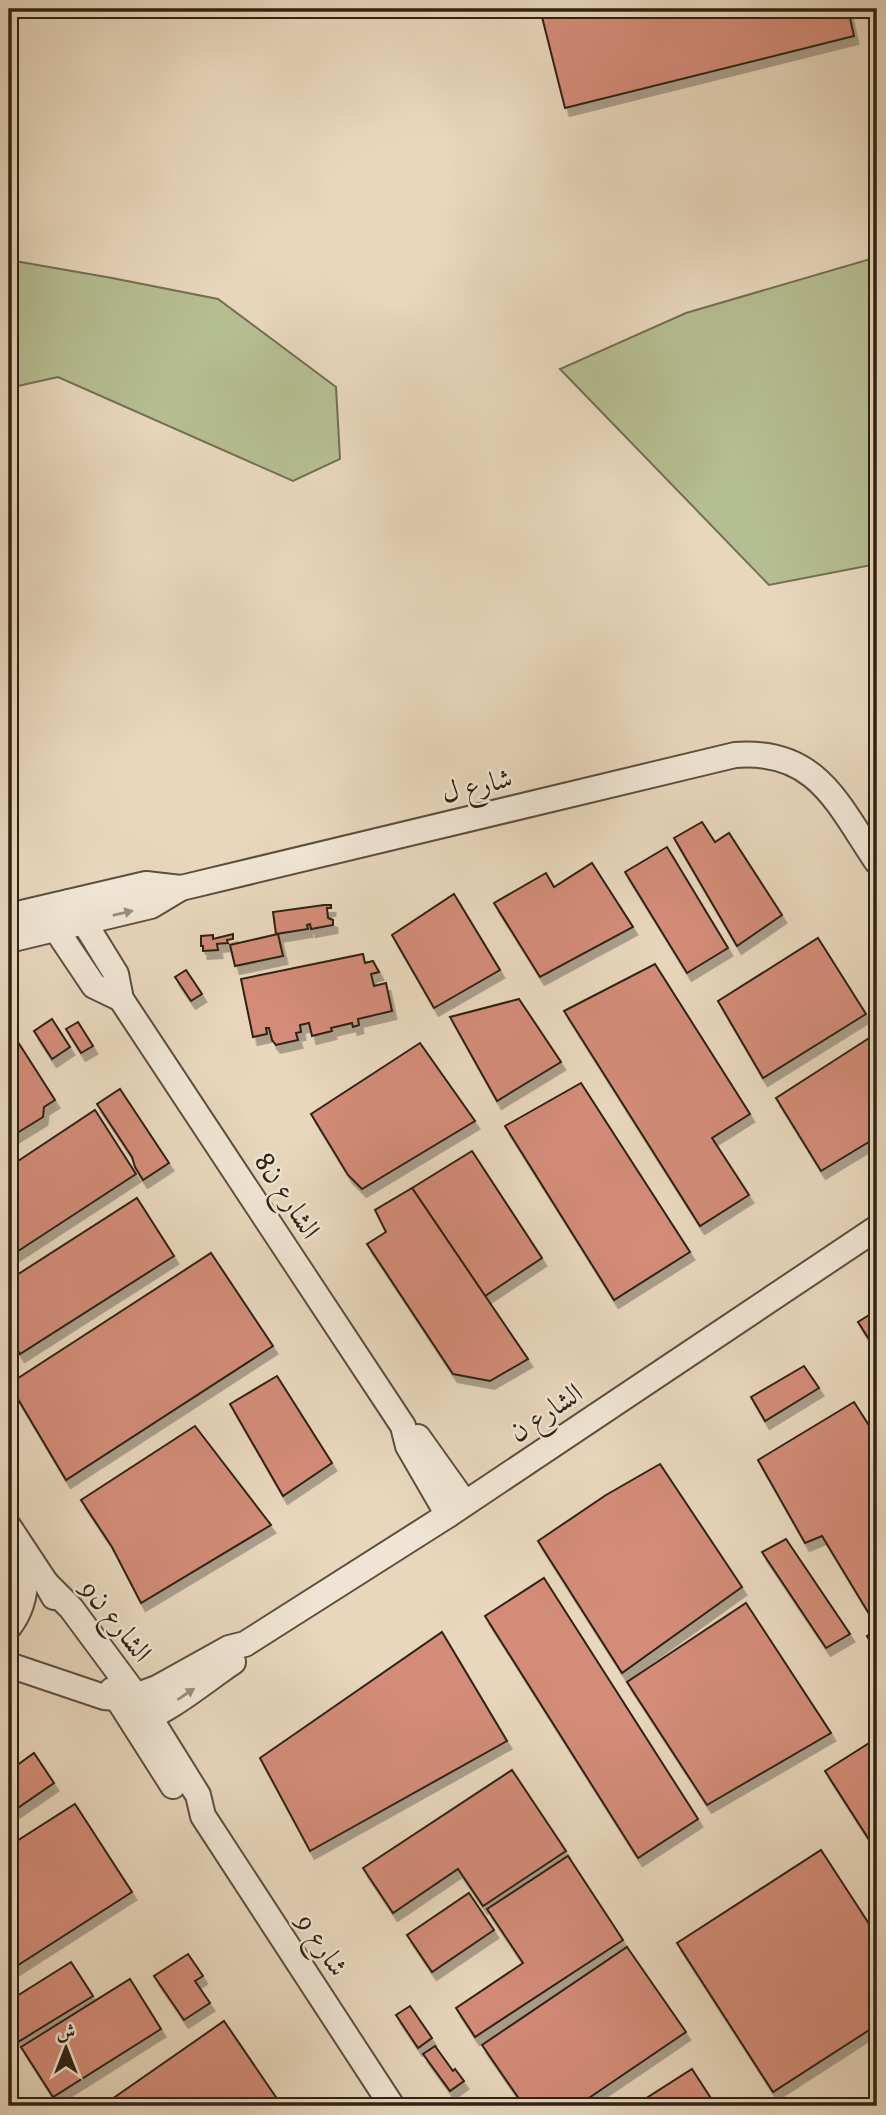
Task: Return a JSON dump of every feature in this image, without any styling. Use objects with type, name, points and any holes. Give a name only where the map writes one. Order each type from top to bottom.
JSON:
[{"type":"street","name":"شارع ل","points":[[9,940],[49,919],[77,912],[151,906],[181,888],[735,755],[753,754],[788,761],[808,771],[829,791],[877,862]]},
{"type":"street","name":"الشارع ن8","points":[[77,912],[116,974],[121,999],[403,1426],[408,1446],[456,1509]]},
{"type":"street","name":"شارع ل","points":[[9,916],[49,919]]},
{"type":"street","name":"الشارع ن8","points":[[49,919],[94,986],[121,999]]},
{"type":"street","name":"الشارع ن","points":[[134,1709],[157,1688],[229,1648],[245,1644],[456,1509],[877,1228]]},
{"type":"street","name":"الشارع ن9","points":[[14,1535],[46,1583],[71,1608],[134,1709]]},
{"type":"street","points":[[9,1627],[25,1594],[26,1569],[14,1535]]},
{"type":"street","points":[[9,1665],[134,1709]]},
{"type":"street","points":[[9,1683],[104,1714],[134,1709]]},
{"type":"street","name":"شارع 9","points":[[134,1709],[184,1803],[203,1816],[392,2106]]},
{"type":"green space","points":[[877,257],[877,564],[769,585],[560,369],[686,313]]},
{"type":"green space","points":[[9,260],[218,299],[336,387],[340,459],[293,481],[58,377],[9,388]]},
{"type":"building","points":[[540,9],[848,9],[854,36],[565,108]]},
{"type":"building","points":[[702,822],[715,842],[729,833],[782,915],[737,946],[674,838]]},
{"type":"building","points":[[667,847],[728,948],[687,973],[625,872]]},
{"type":"building","points":[[592,863],[633,927],[540,977],[494,903],[546,873],[554,887]]},
{"type":"building","points":[[454,894],[500,970],[434,1008],[392,935]]},
{"type":"building","points":[[331,905],[331,908],[327,908],[328,918],[333,920],[333,925],[311,929],[310,924],[307,925],[308,929],[276,934],[273,912]]},
{"type":"building","points":[[233,934],[233,939],[227,940],[228,943],[217,944],[218,950],[203,951],[201,936],[213,935],[213,939]]},
{"type":"building","points":[[278,934],[283,956],[235,966],[230,945]]},
{"type":"building","points":[[818,938],[866,1014],[763,1078],[718,1001]]},
{"type":"building","points":[[363,954],[365,963],[373,961],[379,972],[371,974],[374,986],[386,983],[392,1011],[358,1019],[359,1025],[353,1027],[352,1023],[312,1036],[309,1023],[300,1025],[301,1032],[296,1033],[298,1040],[276,1045],[269,1028],[266,1028],[267,1034],[253,1037],[241,979]]},
{"type":"building","points":[[655,964],[750,1114],[712,1138],[749,1195],[700,1226],[564,1011]]},
{"type":"building","points":[[186,970],[202,994],[191,1001],[175,977]]},
{"type":"building","points":[[519,999],[561,1062],[497,1101],[450,1017]]},
{"type":"building","points":[[52,1019],[70,1047],[52,1059],[34,1031]]},
{"type":"building","points":[[78,1022],[93,1046],[81,1053],[66,1029]]},
{"type":"building","points":[[9,1028],[55,1100],[44,1107],[43,1117],[9,1138]]},
{"type":"building","points":[[877,1033],[877,1137],[821,1171],[776,1098]]},
{"type":"building","points":[[420,1043],[475,1121],[362,1189],[348,1175],[311,1114]]},
{"type":"building","points":[[581,1083],[690,1252],[614,1300],[505,1126]]},
{"type":"building","points":[[120,1089],[169,1163],[143,1180],[132,1157],[97,1104]]},
{"type":"building","points":[[95,1110],[136,1174],[9,1257],[9,1167]]},
{"type":"building","points":[[472,1151],[542,1258],[485,1296],[412,1188]]},
{"type":"building","points":[[412,1188],[528,1359],[490,1381],[453,1374],[367,1244],[386,1232],[375,1210]]},
{"type":"building","points":[[137,1198],[174,1256],[20,1354],[9,1336],[9,1280]]},
{"type":"building","points":[[211,1253],[273,1346],[66,1480],[9,1384]]},
{"type":"building","points":[[877,1310],[877,1352],[858,1322]]},
{"type":"building","points":[[804,1366],[819,1388],[765,1421],[751,1397]]},
{"type":"building","points":[[277,1376],[332,1463],[283,1496],[230,1404]]},
{"type":"building","points":[[854,1402],[877,1438],[877,1627],[822,1536],[805,1543],[758,1460]]},
{"type":"building","points":[[195,1426],[271,1525],[141,1603],[112,1547],[81,1500]]},
{"type":"building","points":[[660,1464],[742,1587],[622,1673],[538,1541],[606,1495]]},
{"type":"building","points":[[786,1539],[850,1634],[826,1648],[762,1552]]},
{"type":"building","points":[[544,1578],[698,1819],[638,1858],[485,1616]]},
{"type":"building","points":[[746,1603],[831,1733],[707,1805],[627,1682]]},
{"type":"building","points":[[877,1629],[877,1653],[867,1636]]},
{"type":"building","points":[[442,1632],[507,1741],[310,1851],[260,1758]]},
{"type":"building","points":[[877,1738],[877,1852],[825,1771]]},
{"type":"building","points":[[34,1753],[54,1783],[9,1814],[9,1771]]},
{"type":"building","points":[[512,1770],[566,1851],[483,1906],[458,1869],[393,1913],[363,1868]]},
{"type":"building","points":[[75,1804],[132,1892],[9,1971],[9,1846]]},
{"type":"building","points":[[821,1850],[877,1936],[877,2025],[773,2092],[677,1943]]},
{"type":"building","points":[[568,1856],[623,1940],[475,2037],[456,2008],[523,1963],[487,1909]]},
{"type":"building","points":[[469,1893],[494,1930],[432,1972],[407,1935]]},
{"type":"building","points":[[627,1947],[686,2032],[577,2106],[524,2106],[482,2045]]},
{"type":"building","points":[[188,1954],[203,1976],[195,1981],[210,2003],[184,2020],[154,1976]]},
{"type":"building","points":[[71,1962],[93,1996],[18,2042],[9,2027],[9,2001]]},
{"type":"building","points":[[130,1979],[161,2029],[53,2097],[21,2047]]},
{"type":"building","points":[[410,2006],[432,2038],[418,2048],[396,2015]]},
{"type":"building","points":[[224,2021],[282,2106],[102,2106]]},
{"type":"building","points":[[435,2046],[464,2081],[450,2091],[423,2054]]},
{"type":"building","points":[[692,2069],[716,2106],[634,2106]]}]
